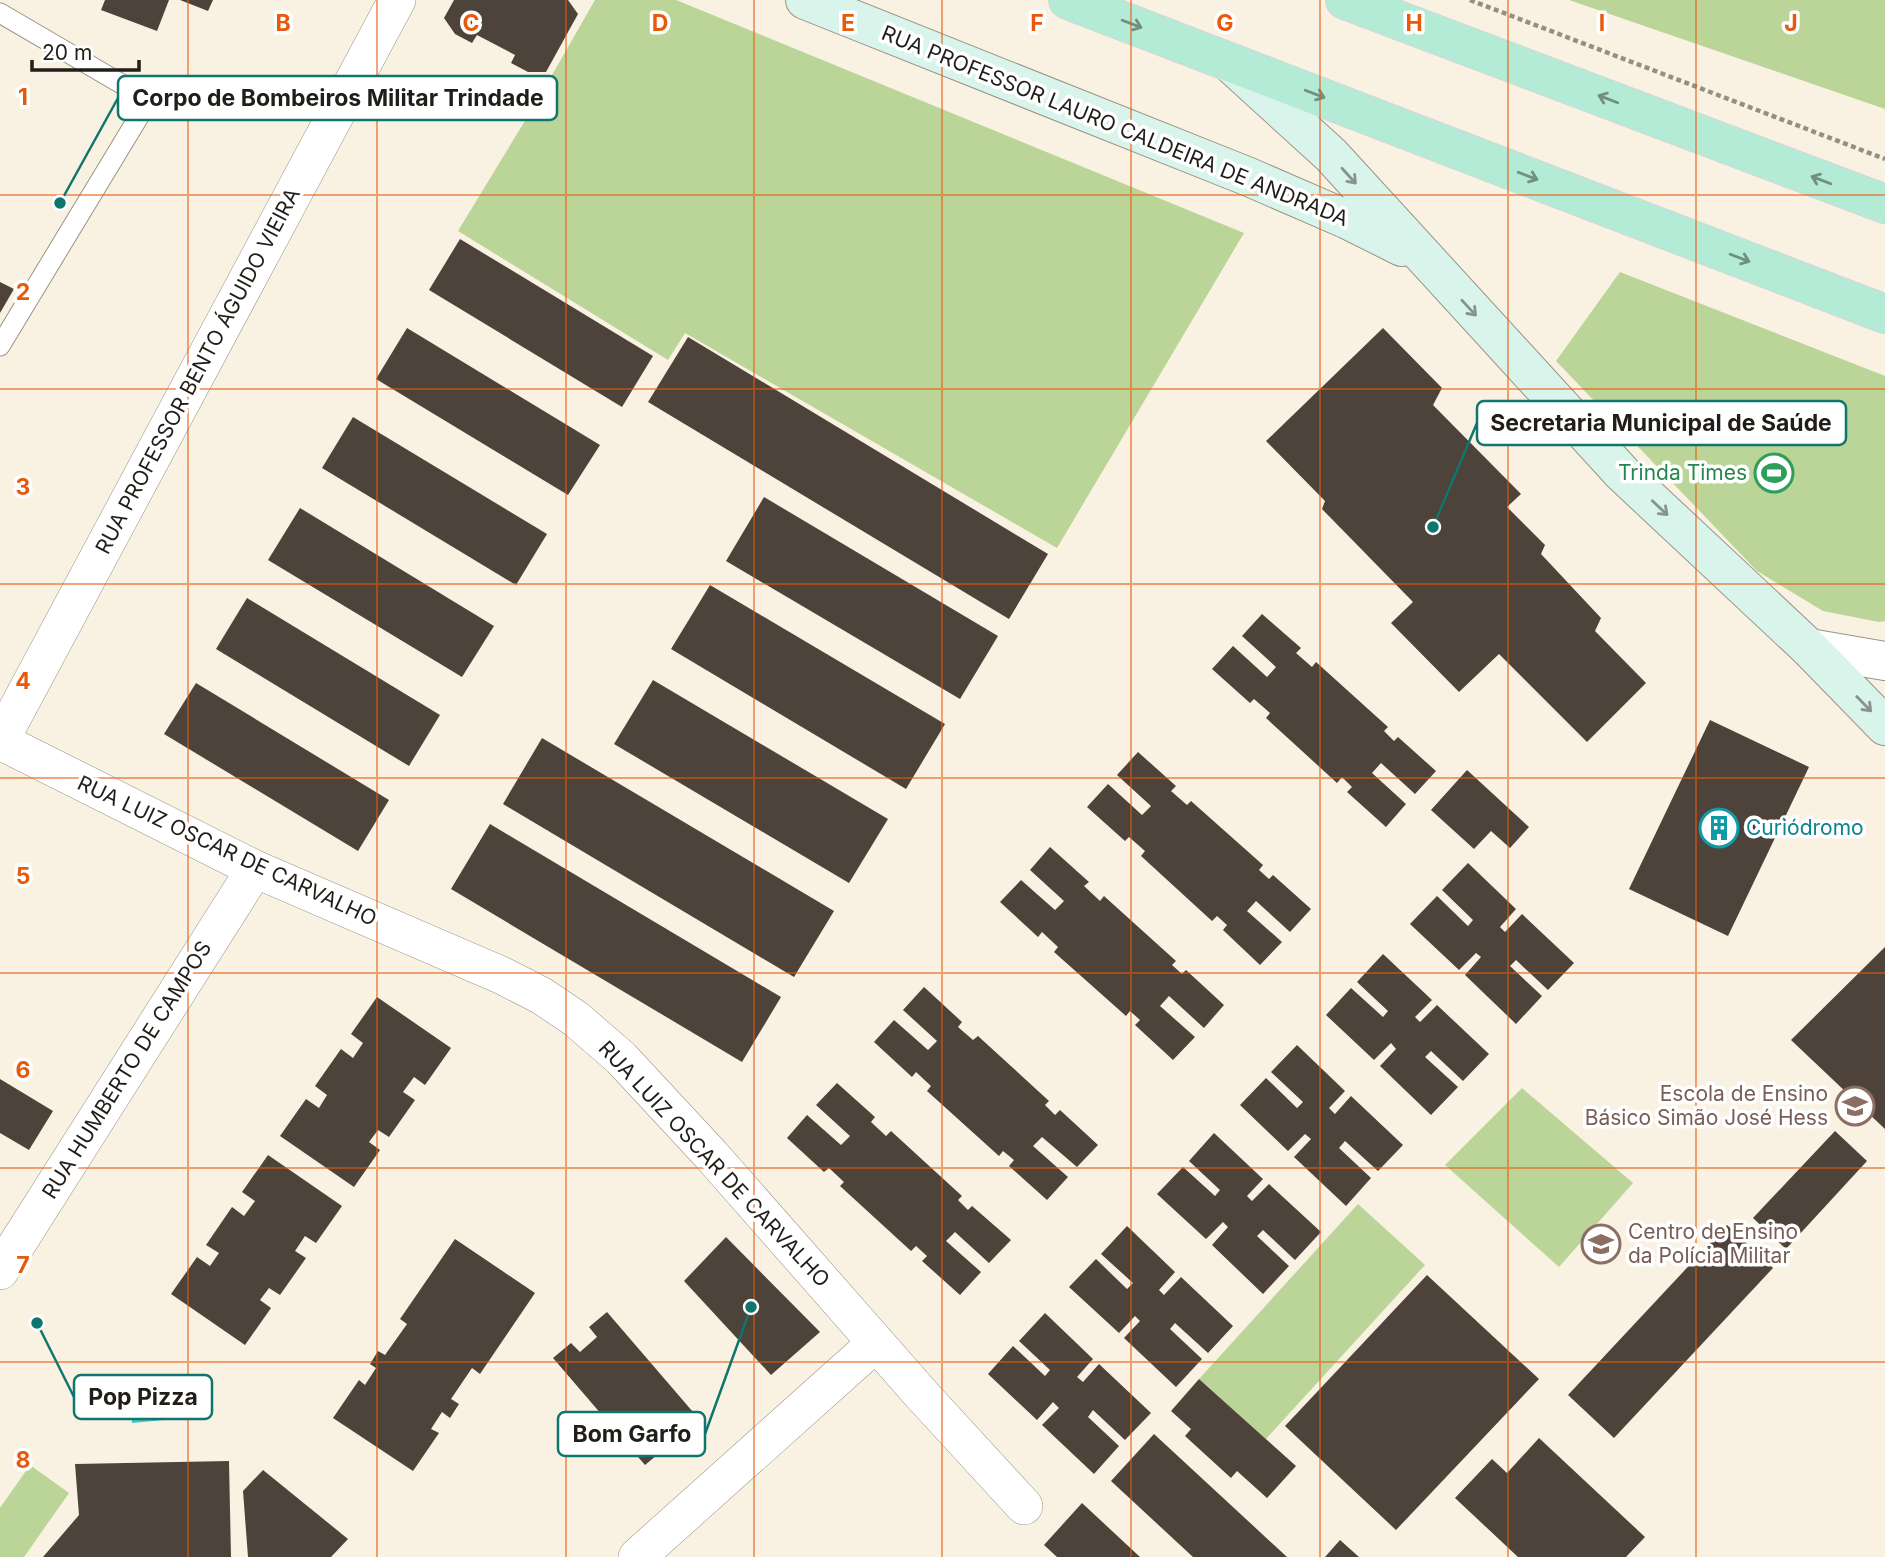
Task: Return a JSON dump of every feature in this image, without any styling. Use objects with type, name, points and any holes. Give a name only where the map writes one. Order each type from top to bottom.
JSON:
[{"type":"main road","name":"RUA PROFESSOR LAURO CALDEIRA DE ANDRADA","points":[[805,0],[1249,177],[1348,220],[1423,258]]},
{"type":"main road","points":[[1068,0],[1885,314]]},
{"type":"main road","points":[[1345,0],[1885,204]]},
{"type":"main road","points":[[1229,61],[1331,155],[1622,473],[1809,648],[1885,726]]},
{"type":"street","name":"RUA PROFESSOR BENTO ÁGUIDO VIEIRA","points":[[0,741],[397,0]]},
{"type":"street","points":[[1809,648],[1885,661]]},
{"type":"street","name":"RUA LUIZ OSCAR DE CARVALHO","points":[[0,741],[255,869],[503,976],[542,996],[576,1019],[621,1058],[676,1116],[1024,1506]]},
{"type":"street","name":"RUA HUMBERTO DE CAMPOS","points":[[0,1271],[255,869]]},
{"type":"street","points":[[637,1557],[876,1343]]},
{"type":"lane","points":[[0,13],[149,100],[0,345]]},
{"type":"path","points":[[1470,0],[1885,159]]},
{"type":"green space","points":[[595,0],[676,0],[1244,233],[1057,548],[685,333],[668,360],[458,231]]},
{"type":"green space","points":[[1569,0],[1885,0],[1885,109]]},
{"type":"green space","name":"Trinda Times","points":[[1620,272],[1885,376],[1885,621],[1823,611],[1757,571],[1556,361]]},
{"type":"green space","points":[[1522,1088],[1633,1183],[1559,1267],[1445,1165]]},
{"type":"green space","points":[[1358,1204],[1425,1265],[1266,1439],[1199,1379]]},
{"type":"green space","points":[[30,1465],[69,1493],[24,1557],[0,1557],[0,1508]]},
{"type":"water","points":[[173,1395],[175,1419],[132,1423],[129,1399]]},
{"type":"building","points":[[105,0],[169,0],[157,31],[101,10]]},
{"type":"building","points":[[180,0],[213,0],[208,11]]},
{"type":"building","points":[[454,0],[568,0],[578,14],[546,72],[528,72],[511,63],[515,55],[477,35],[472,43],[455,34],[444,18]]},
{"type":"building","points":[[460,239],[653,356],[622,407],[429,290]]},
{"type":"building","points":[[0,282],[14,289],[0,313]]},
{"type":"building","points":[[407,328],[600,445],[568,495],[376,379]]},
{"type":"building","points":[[1383,328],[1442,388],[1433,405],[1521,494],[1507,507],[1545,545],[1541,554],[1601,618],[1595,631],[1646,683],[1587,742],[1499,654],[1459,692],[1391,623],[1413,602],[1322,509],[1325,501],[1266,441]]},
{"type":"building","points":[[688,337],[1048,554],[1009,619],[648,402]]},
{"type":"building","points":[[353,417],[547,534],[516,585],[322,468]]},
{"type":"building","points":[[764,497],[998,636],[960,699],[726,561]]},
{"type":"building","points":[[300,508],[494,626],[462,677],[268,560]]},
{"type":"building","points":[[710,585],[945,724],[906,789],[671,649]]},
{"type":"building","points":[[247,598],[440,715],[409,766],[216,649]]},
{"type":"building","points":[[1262,614],[1301,648],[1296,653],[1312,667],[1316,662],[1388,727],[1384,731],[1394,741],[1398,737],[1436,771],[1415,794],[1381,763],[1372,773],[1406,804],[1386,827],[1347,792],[1352,787],[1342,777],[1337,783],[1266,718],[1270,713],[1254,699],[1250,703],[1212,669],[1233,646],[1267,677],[1276,667],[1242,636]]},
{"type":"building","points":[[653,680],[888,819],[849,883],[614,744]]},
{"type":"building","points":[[196,683],[389,800],[358,851],[164,734]]},
{"type":"building","name":"Curiódromo","points":[[1710,720],[1809,767],[1728,936],[1629,889]]},
{"type":"building","points":[[542,738],[834,911],[794,977],[503,804]]},
{"type":"building","points":[[1138,752],[1176,786],[1171,791],[1187,805],[1191,801],[1263,865],[1259,870],[1269,879],[1273,875],[1311,909],[1290,932],[1256,901],[1247,911],[1282,942],[1260,965],[1223,930],[1227,925],[1217,916],[1212,921],[1141,856],[1145,851],[1129,837],[1125,841],[1087,807],[1108,784],[1142,815],[1151,806],[1117,775]]},
{"type":"building","points":[[1467,770],[1529,827],[1510,848],[1491,831],[1474,849],[1431,810]]},
{"type":"building","points":[[490,824],[781,997],[742,1062],[451,889]]},
{"type":"building","points":[[1050,847],[1089,882],[1084,886],[1100,901],[1104,896],[1176,961],[1172,965],[1182,974],[1186,970],[1224,1005],[1204,1028],[1169,996],[1160,1006],[1195,1037],[1173,1060],[1135,1025],[1140,1020],[1130,1011],[1126,1016],[1054,952],[1058,947],[1042,932],[1038,937],[1000,902],[1021,880],[1055,910],[1064,901],[1030,870]]},
{"type":"building","points":[[1468,863],[1516,909],[1500,927],[1505,932],[1522,914],[1574,963],[1548,990],[1516,960],[1510,966],[1542,996],[1516,1024],[1465,975],[1481,957],[1476,953],[1459,970],[1410,924],[1437,896],[1468,926],[1473,920],[1442,890]]},
{"type":"building","name":"Escola de Ensino Básico Simão José Hess","points":[[1885,947],[1885,1129],[1791,1040]]},
{"type":"building","points":[[1383,954],[1432,1000],[1415,1017],[1420,1022],[1437,1005],[1489,1054],[1463,1081],[1431,1051],[1425,1057],[1458,1087],[1431,1115],[1380,1066],[1396,1049],[1391,1043],[1374,1060],[1326,1015],[1351,988],[1383,1017],[1388,1011],[1357,982]]},
{"type":"building","points":[[924,987],[962,1022],[958,1027],[973,1040],[978,1036],[1049,1101],[1045,1105],[1055,1115],[1060,1110],[1098,1145],[1077,1167],[1042,1137],[1033,1146],[1068,1177],[1047,1200],[1009,1166],[1014,1160],[1003,1151],[999,1156],[927,1091],[931,1086],[916,1072],[912,1077],[874,1042],[894,1020],[928,1050],[937,1041],[903,1010]]},
{"type":"building","points":[[377,997],[451,1048],[425,1085],[414,1077],[403,1092],[415,1100],[389,1137],[378,1130],[369,1142],[380,1150],[354,1187],[280,1136],[306,1099],[319,1108],[327,1095],[315,1086],[341,1049],[353,1058],[363,1043],[351,1034]]},
{"type":"building","points":[[1297,1045],[1345,1091],[1329,1108],[1335,1114],[1351,1096],[1403,1145],[1378,1171],[1345,1141],[1339,1148],[1371,1178],[1346,1206],[1294,1157],[1311,1139],[1305,1134],[1288,1151],[1240,1105],[1266,1078],[1297,1108],[1303,1102],[1271,1072]]},
{"type":"building","points":[[0,1079],[53,1111],[29,1150],[0,1133]]},
{"type":"building","points":[[837,1083],[875,1117],[871,1122],[886,1136],[891,1131],[962,1196],[958,1200],[968,1210],[972,1206],[1011,1240],[989,1263],[955,1232],[946,1241],[981,1272],[960,1295],[922,1261],[927,1256],[916,1246],[911,1251],[840,1186],[844,1182],[829,1168],[824,1172],[787,1138],[807,1115],[841,1145],[850,1136],[816,1105]]},
{"type":"building","points":[[1835,1131],[1867,1161],[1786,1249],[1753,1218]]},
{"type":"building","points":[[1214,1133],[1263,1179],[1247,1196],[1252,1201],[1269,1184],[1321,1232],[1295,1260],[1263,1230],[1257,1236],[1289,1266],[1263,1294],[1212,1245],[1228,1227],[1223,1222],[1206,1239],[1157,1194],[1183,1167],[1215,1196],[1220,1190],[1189,1161]]},
{"type":"building","points":[[268,1155],[342,1206],[316,1243],[305,1236],[295,1251],[306,1258],[280,1295],[269,1288],[260,1300],[271,1308],[245,1345],[171,1294],[197,1257],[210,1266],[219,1253],[206,1245],[232,1207],[244,1216],[255,1201],[242,1192]]},
{"type":"building","points":[[1727,1225],[1773,1268],[1614,1438],[1568,1395]]},
{"type":"building","points":[[1127,1226],[1175,1272],[1159,1290],[1164,1295],[1181,1277],[1233,1326],[1208,1353],[1175,1323],[1170,1329],[1202,1359],[1176,1387],[1124,1338],[1140,1321],[1135,1316],[1119,1333],[1069,1287],[1096,1259],[1127,1289],[1133,1283],[1101,1254]]},
{"type":"building","points":[[726,1237],[820,1332],[771,1375],[684,1281]]},
{"type":"building","points":[[455,1239],[535,1293],[480,1374],[472,1368],[451,1399],[459,1404],[450,1418],[442,1412],[431,1429],[439,1433],[413,1471],[333,1418],[359,1380],[365,1385],[376,1368],[370,1364],[378,1351],[385,1355],[407,1324],[400,1319]]},
{"type":"building","points":[[1427,1275],[1539,1379],[1396,1530],[1285,1426]]},
{"type":"building","points":[[607,1312],[699,1419],[681,1434],[673,1426],[656,1441],[663,1450],[645,1465],[553,1358],[571,1343],[580,1352],[597,1337],[589,1327]]},
{"type":"building","points":[[1045,1313],[1093,1359],[1077,1377],[1083,1382],[1099,1364],[1151,1413],[1125,1440],[1093,1410],[1088,1417],[1119,1446],[1094,1474],[1042,1425],[1059,1408],[1053,1402],[1037,1420],[988,1374],[1013,1346],[1045,1376],[1050,1370],[1019,1341]]},
{"type":"building","points":[[1199,1379],[1296,1466],[1267,1498],[1237,1471],[1231,1478],[1185,1436],[1191,1429],[1171,1411]]},
{"type":"building","points":[[1154,1434],[1287,1557],[1193,1557],[1111,1481]]},
{"type":"building","points":[[1539,1438],[1645,1537],[1626,1557],[1518,1557],[1455,1498],[1492,1459],[1507,1473]]},
{"type":"building","points":[[229,1461],[231,1557],[43,1557],[79,1515],[75,1464]]},
{"type":"building","points":[[263,1470],[348,1539],[331,1557],[248,1557],[243,1491]]},
{"type":"building","points":[[1082,1503],[1140,1557],[1057,1557],[1044,1545]]},
{"type":"building","points":[[1340,1540],[1359,1557],[1325,1557]]},
{"type":"place","name":"Corpo de Bombeiros Militar Trindade","points":[[60,203]]},
{"type":"place","name":"Trinda Times","points":[[1774,473]]},
{"type":"place","name":"Secretaria Municipal de Saúde","points":[[1433,527]]},
{"type":"place","name":"Curiódromo","points":[[1719,828]]},
{"type":"place","name":"Escola de Ensino Básico Simão José Hess","points":[[1855,1106]]},
{"type":"place","name":"Centro de Ensino da Polícia Militar","points":[[1601,1244]]},
{"type":"place","name":"Bom Garfo","points":[[751,1307]]},
{"type":"place","name":"Pop Pizza","points":[[37,1323]]}]
